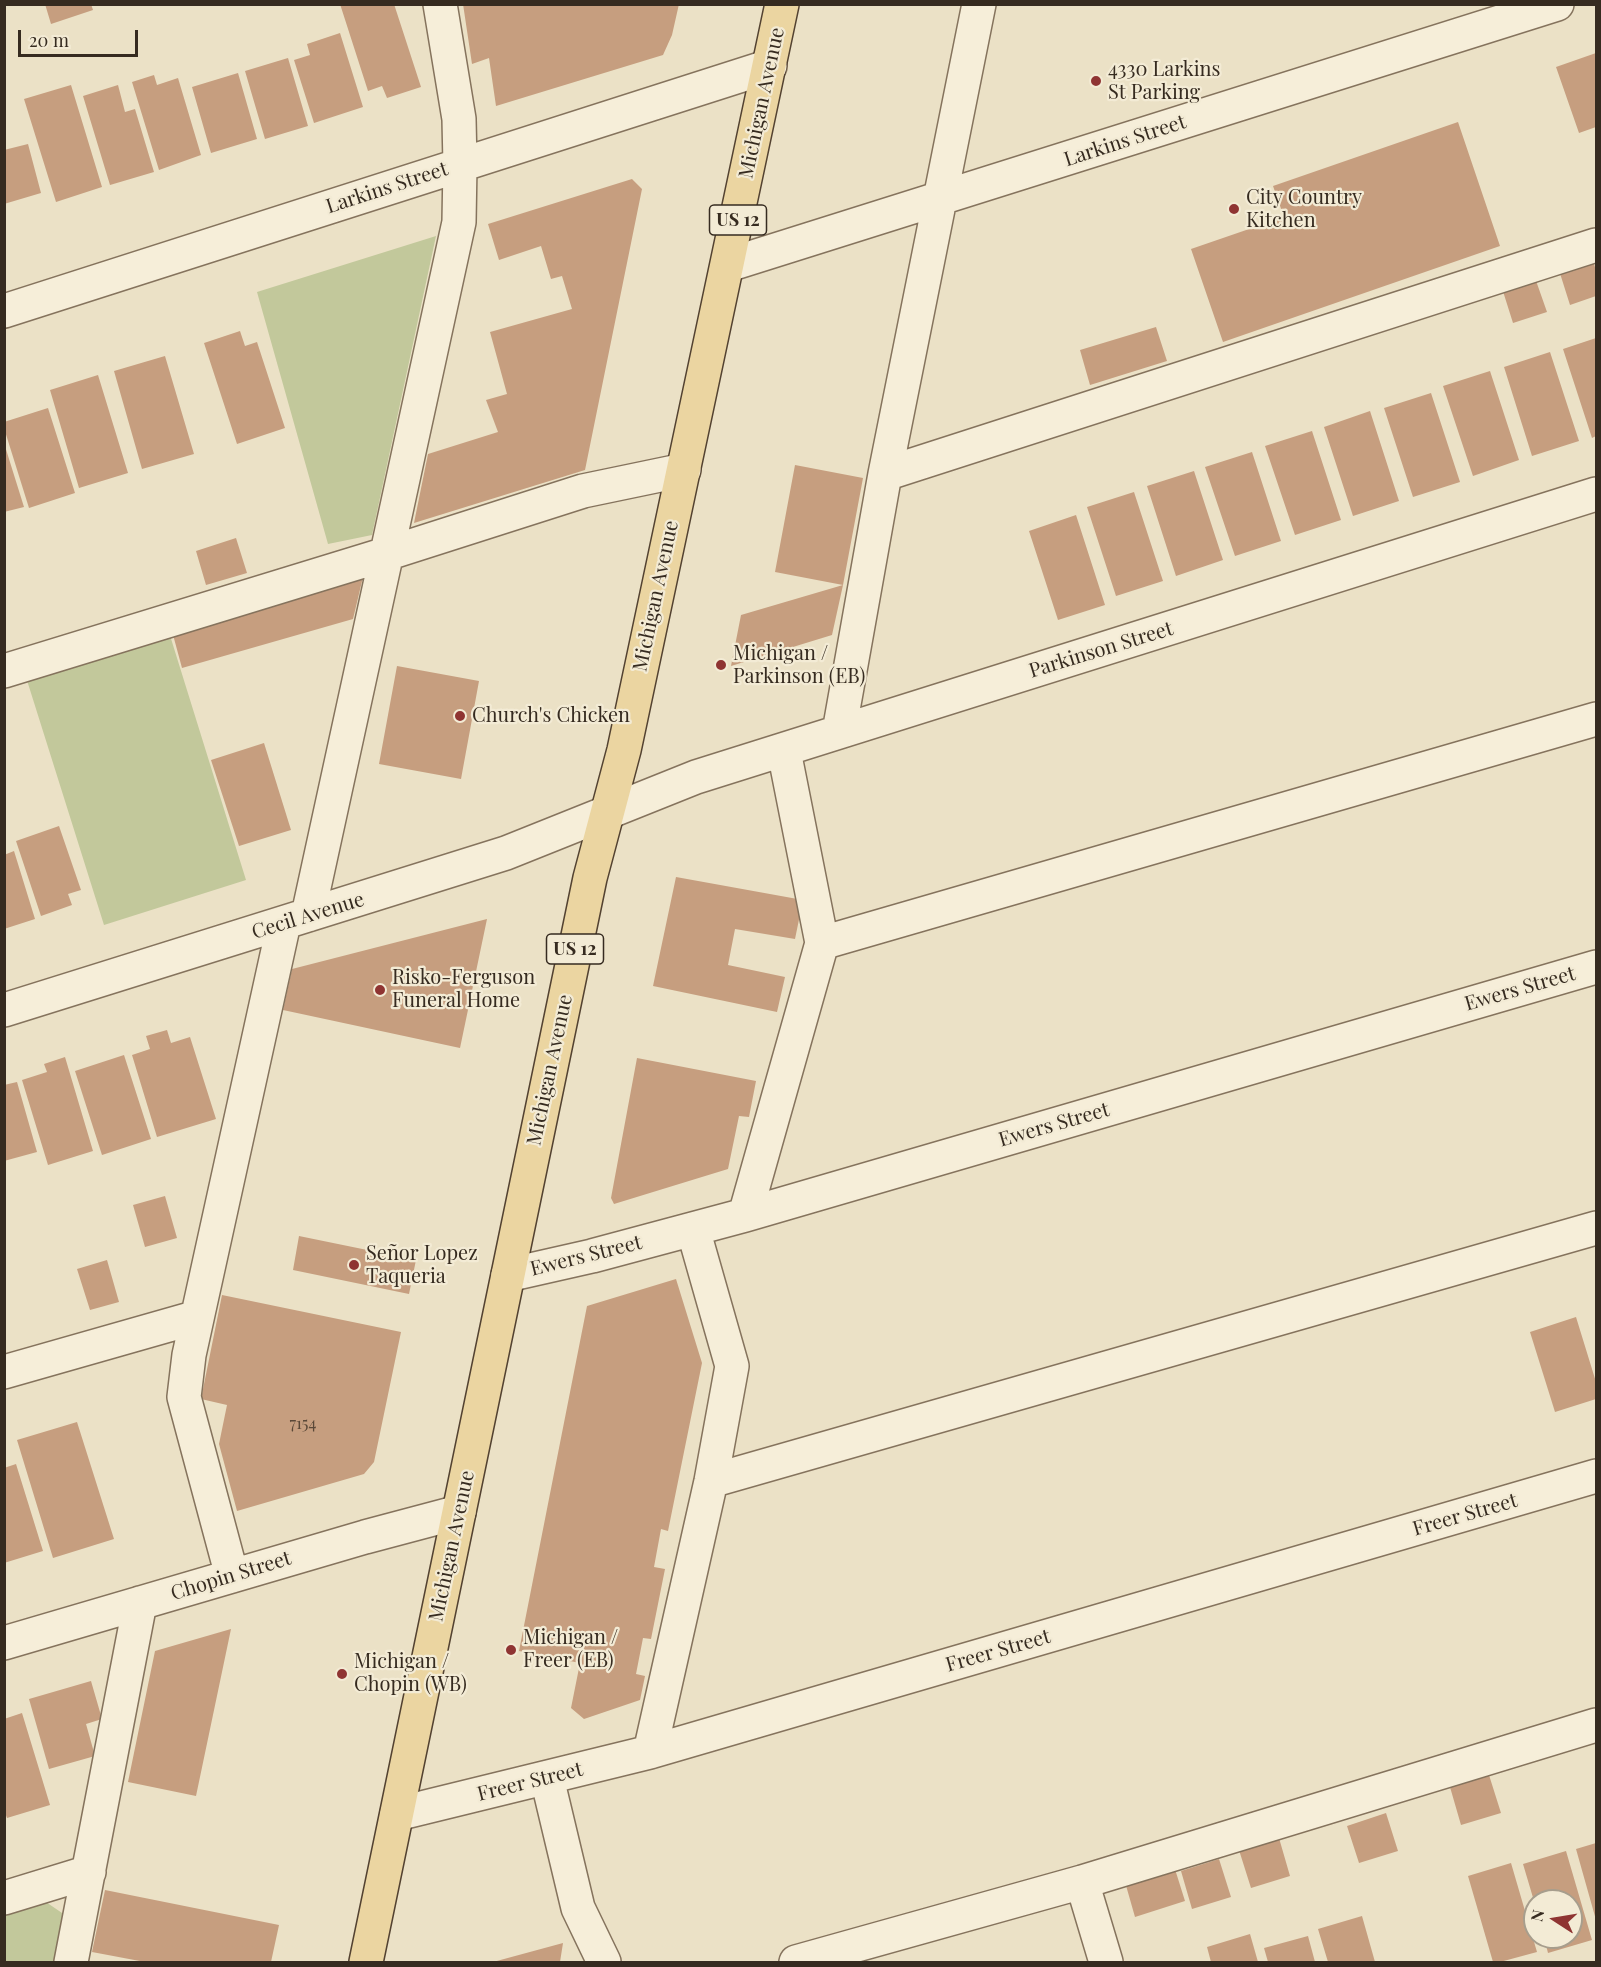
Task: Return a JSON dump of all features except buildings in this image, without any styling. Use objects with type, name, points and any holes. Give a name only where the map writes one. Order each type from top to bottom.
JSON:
[{"type":"main road","name":"Michigan Avenue","points":[[366,1962],[590,878],[624,750],[782,4]]},
{"type":"street","points":[[232,1576],[184,1397],[189,1355],[386,554],[459,222],[459,119],[440,4]]},
{"type":"street","points":[[839,732],[885,474],[980,4]]},
{"type":"street","name":"Larkins Street","points":[[728,265],[1557,4]]},
{"type":"street","name":"Larkins Street","points":[[4,311],[770,66]]},
{"type":"street","points":[[885,474],[1596,246]]},
{"type":"street","points":[[4,671],[583,491],[684,470]]},
{"type":"street","name":"Parkinson Street","points":[[607,813],[696,777],[1596,494]]},
{"type":"street","points":[[822,943],[1596,719]]},
{"type":"street","points":[[746,1215],[822,943],[784,751]]},
{"type":"street","name":"Cecil Avenue","points":[[4,1010],[506,853],[607,813]]},
{"type":"street","name":"Ewers Street","points":[[508,1275],[592,1256],[746,1215],[1596,967]]},
{"type":"street","points":[[650,1752],[711,1481],[732,1366],[693,1228]]},
{"type":"street","points":[[711,1481],[1596,1228]]},
{"type":"street","points":[[4,1372],[197,1317]]},
{"type":"street","name":"Freer Street","points":[[397,1814],[650,1752],[1596,1476]]},
{"type":"street","name":"Chopin Street","points":[[4,1643],[365,1536],[459,1512]]},
{"type":"street","points":[[71,1962],[141,1603]]},
{"type":"street","points":[[796,1962],[1082,1882],[1596,1725]]},
{"type":"street","points":[[547,1778],[578,1908],[604,1962]]},
{"type":"street","points":[[4,1898],[89,1872]]},
{"type":"street","points":[[1082,1882],[1106,1962]]},
{"type":"green space","points":[[436,236],[372,535],[328,544],[257,292]]},
{"type":"green space","points":[[168,629],[246,880],[104,925],[25,674]]},
{"type":"green space","points":[[43,1900],[65,1915],[56,1962],[5,1962],[5,1912]]},
{"type":"place","name":"4330 Larkins St Parking","points":[[1096,81]]},
{"type":"place","name":"City Country Kitchen","points":[[1234,209]]},
{"type":"place","name":"Michigan / Parkinson (EB)","points":[[721,665]]},
{"type":"place","name":"Church's Chicken","points":[[460,716]]},
{"type":"place","name":"Risko-Ferguson Funeral Home","points":[[380,990]]},
{"type":"place","name":"Señor Lopez Taqueria","points":[[354,1265]]},
{"type":"place","name":"Michigan / Freer (EB)","points":[[511,1650]]},
{"type":"place","name":"Michigan / Chopin (WB)","points":[[342,1674]]}]
